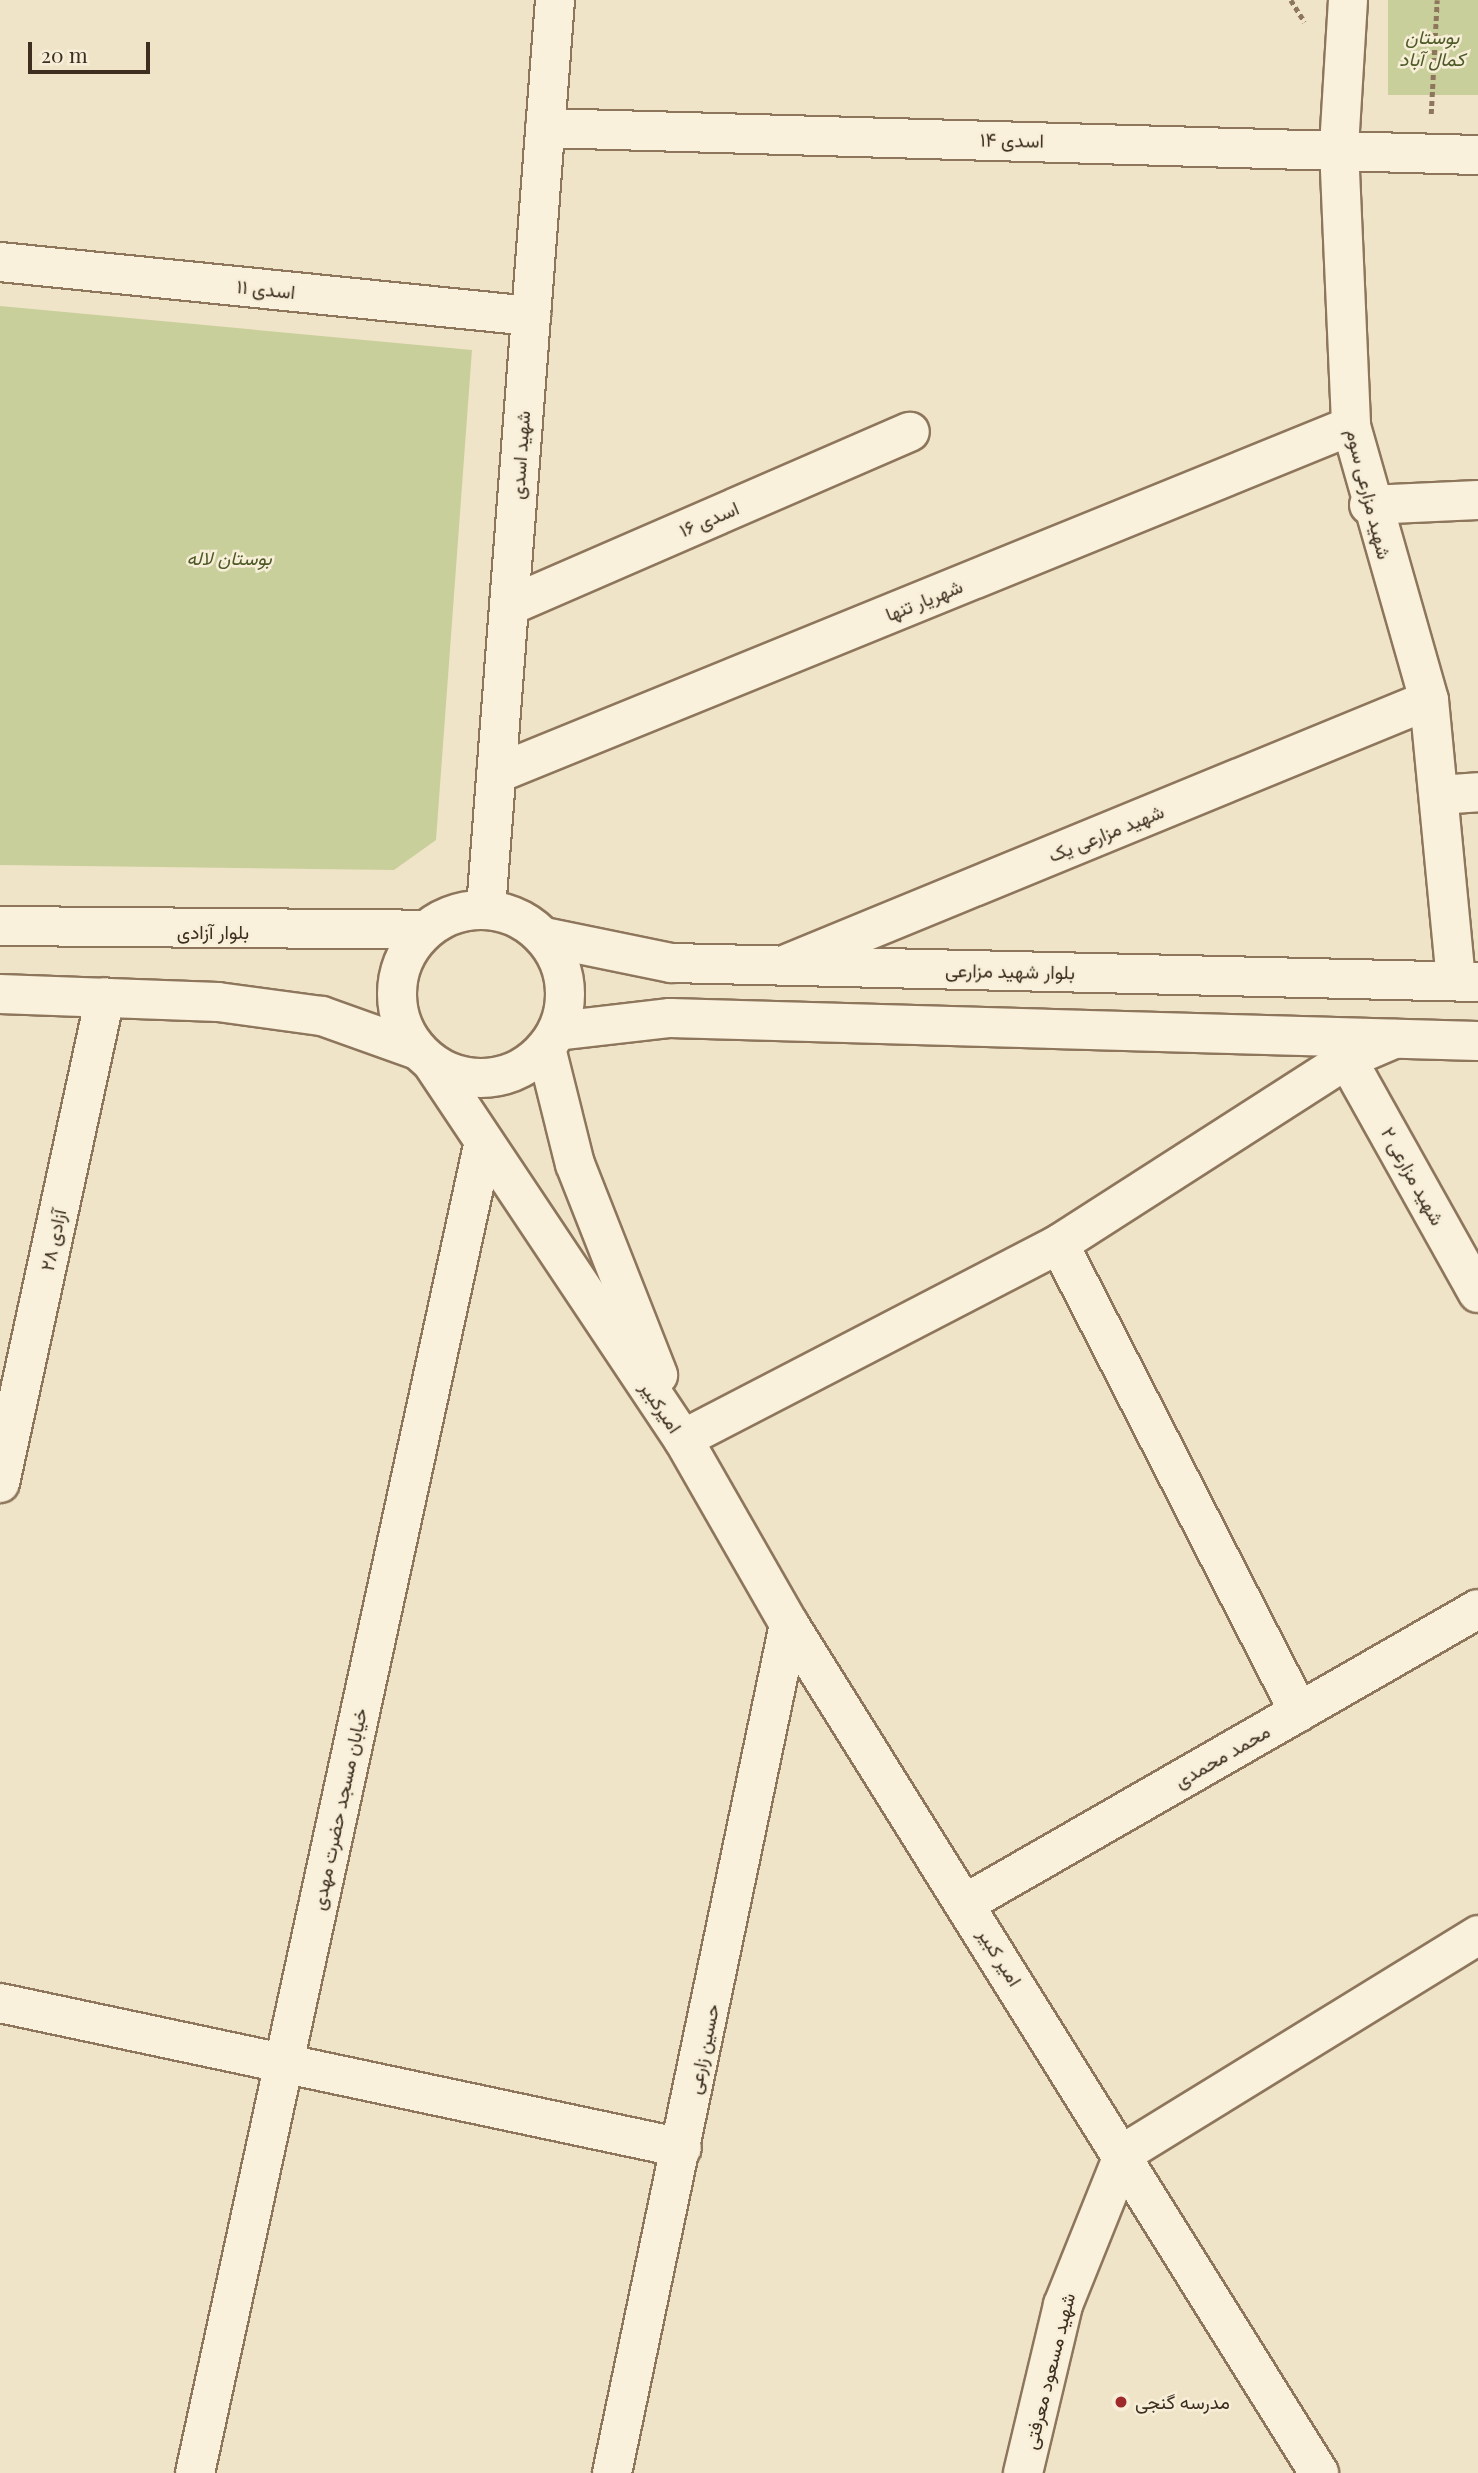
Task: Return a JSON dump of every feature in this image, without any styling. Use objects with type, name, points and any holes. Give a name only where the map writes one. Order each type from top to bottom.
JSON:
[{"type":"street","name":"شهید اسدی","points":[[486,909],[555,0]]},
{"type":"street","name":"شهید مزارعی سوم","points":[[1348,0],[1339,148],[1351,426],[1368,505],[1429,700],[1439,795],[1467,981]]},
{"type":"street","name":"اسدی ۱۴","points":[[545,128],[1339,148],[1478,155]]},
{"type":"street","name":"اسدی ۱۱","points":[[0,262],[531,316]]},
{"type":"street","name":"شهریار تنها","points":[[496,774],[1351,426]]},
{"type":"street","name":"اسدی ۱۶","points":[[509,606],[910,432]]},
{"type":"street","points":[[1368,505],[1478,500]]},
{"type":"street","name":"شهید مزارعی یک","points":[[784,965],[1429,700]]},
{"type":"street","points":[[1439,795],[1478,792]]},
{"type":"street","points":[[0,994],[218,1002],[322,1016],[479,1079],[528,1065],[552,1039],[565,998],[560,965],[544,937],[517,917],[486,909],[453,913],[425,930],[405,956],[397,988],[401,1021],[425,1057]]},
{"type":"street","name":"بلوار آزادی","points":[[0,926],[425,930]]},
{"type":"street","name":"بلوار شهید مزارعی","points":[[544,937],[671,963],[1467,981]]},
{"type":"street","name":"آزادی ۲۸","points":[[0,1483],[105,997]]},
{"type":"street","points":[[552,1039],[670,1018],[1478,1041]]},
{"type":"street","name":"امیرکبیر","points":[[552,1039],[575,1164],[683,1439]]},
{"type":"street","points":[[683,1439],[1059,1244],[1347,1059],[1394,1039]]},
{"type":"street","name":"امیرکبیر","points":[[425,1057],[683,1439]]},
{"type":"street","name":"شهید مزارعی ۲","points":[[1347,1059],[1478,1293]]},
{"type":"street","name":"خیابان مسجد حضرت مهدی","points":[[195,2473],[483,1145]]},
{"type":"street","points":[[1059,1244],[1299,1713]]},
{"type":"street","name":"امیر کبیر","points":[[683,1439],[789,1624],[1124,2153],[1319,2473]]},
{"type":"street","name":"محمد محمدی","points":[[966,1903],[1478,1609]]},
{"type":"street","name":"حسین زارعی","points":[[611,2473],[682,2148],[789,1624]]},
{"type":"street","points":[[1124,2153],[1478,1936]]},
{"type":"street","points":[[0,2003],[682,2148]]},
{"type":"street","name":"شهید مسعود معرفتی","points":[[1023,2473],[1063,2305],[1124,2153]]},
{"type":"path","points":[[1429,153],[1437,0]]},
{"type":"green space","name":"بوستان کمال آباد","points":[[1388,0],[1478,0],[1478,95],[1388,95]]},
{"type":"green space","name":"بوستان لاله","points":[[0,306],[472,350],[436,840],[394,870],[0,865]]},
{"type":"place","name":"مدرسه گنجی","points":[[1121,2402]]}]
